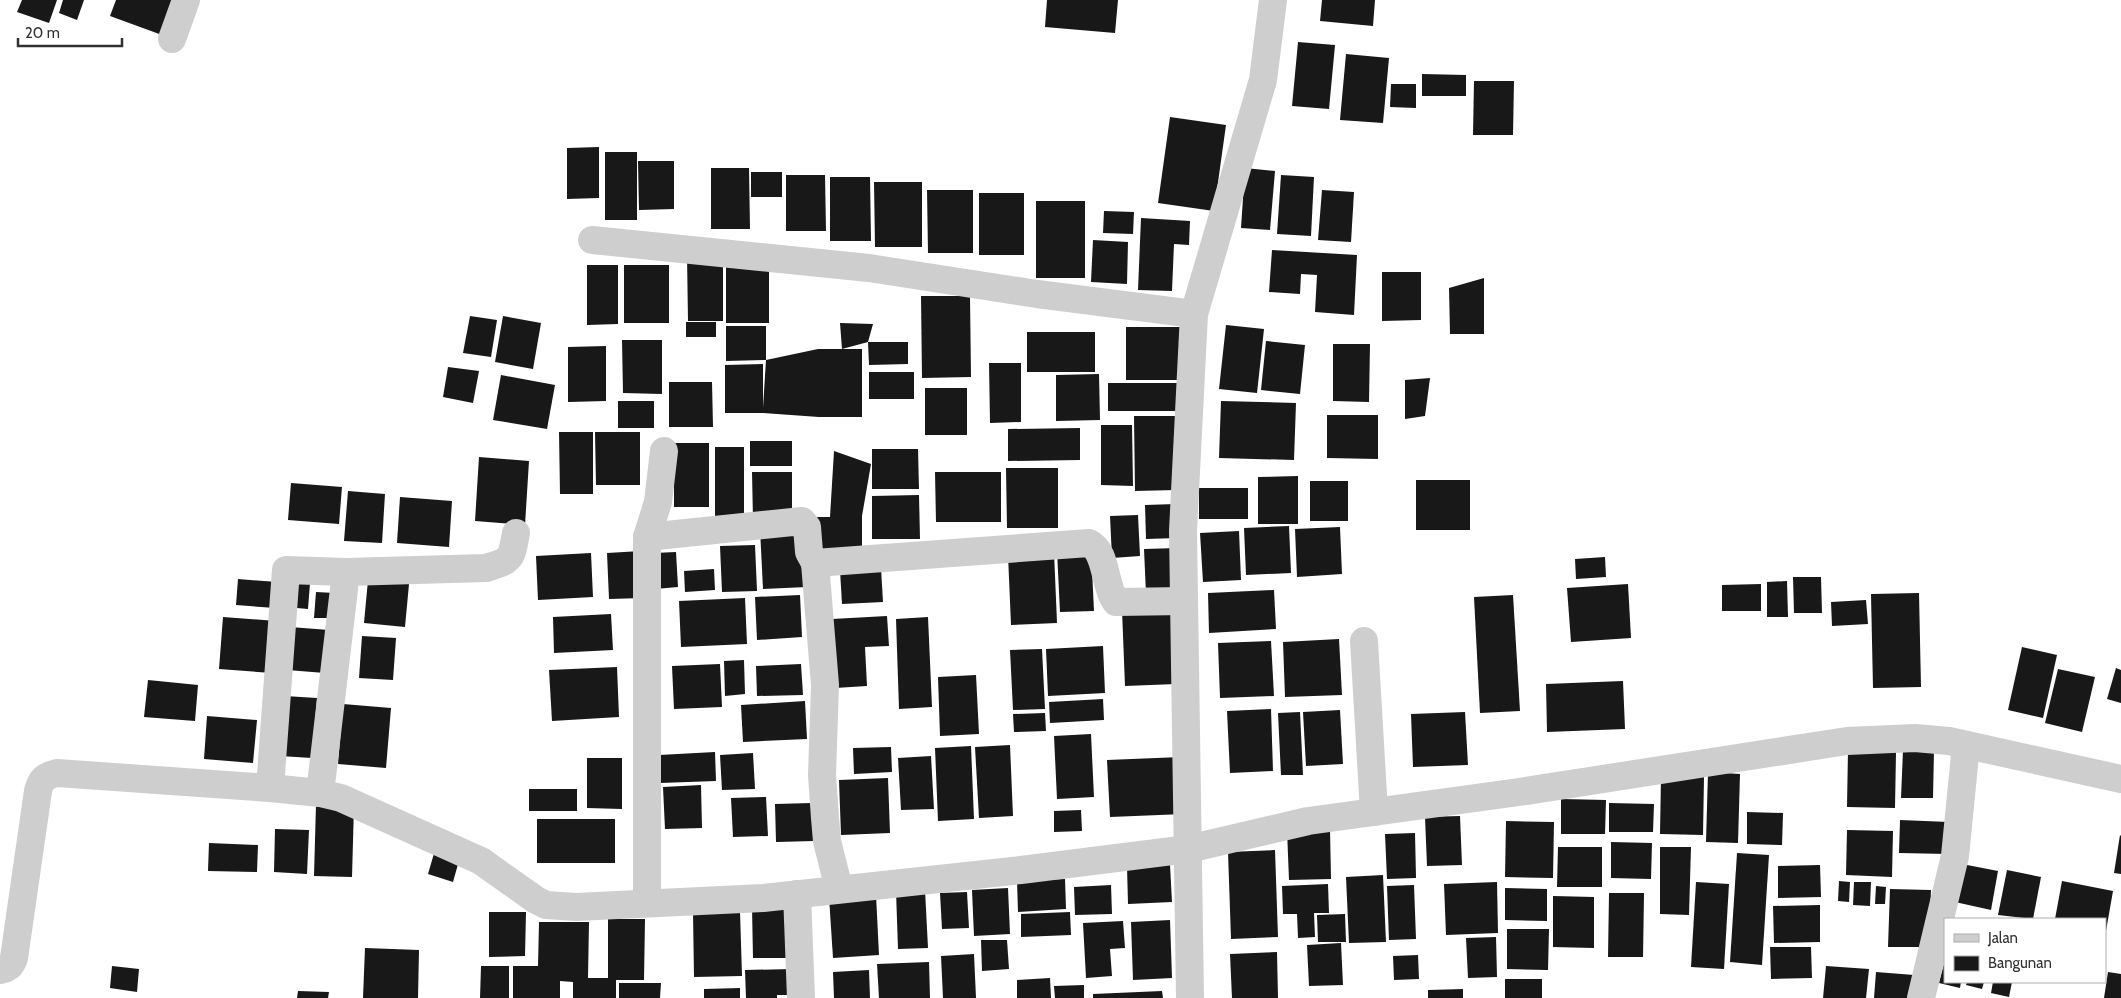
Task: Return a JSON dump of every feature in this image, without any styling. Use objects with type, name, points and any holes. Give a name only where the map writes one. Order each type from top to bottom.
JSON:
[{"type":"street","points":[[172,38],[186,0]]},
{"type":"street","points":[[1190,998],[1183,531],[1194,314],[1263,80],[1273,0]]},
{"type":"street","points":[[592,240],[869,268],[1037,294],[1194,314]]},
{"type":"street","points":[[647,904],[647,537],[658,502],[664,452]]},
{"type":"street","points":[[647,537],[802,521],[807,527],[809,552],[815,563],[825,685],[822,775],[827,841],[839,889]]},
{"type":"street","points":[[270,788],[286,570],[346,572],[486,568],[507,562],[512,554],[516,533]]},
{"type":"street","points":[[815,563],[1089,543],[1096,546],[1100,553],[1111,595],[1116,602],[1184,601]]},
{"type":"street","points":[[320,793],[346,572]]},
{"type":"street","points":[[1364,641],[1374,812]]},
{"type":"street","points":[[0,970],[7,969],[12,965],[14,958],[38,791],[41,780],[48,775],[70,774],[320,793],[354,803],[469,855],[546,905],[576,906],[647,904],[797,894],[1188,849],[1308,821],[1519,792],[1847,741],[1915,738],[1966,745],[2121,779]]},
{"type":"street","points":[[1922,998],[1955,856],[1966,745]]},
{"type":"street","points":[[797,894],[801,998]]},
{"type":"building","points":[[22,0],[57,0],[49,23],[17,12]]},
{"type":"building","points":[[63,0],[84,0],[77,20],[59,13]]},
{"type":"building","points":[[116,0],[176,0],[162,35],[110,16]]},
{"type":"building","points":[[1047,0],[1118,0],[1115,33],[1045,27]]},
{"type":"building","points":[[1322,0],[1375,0],[1373,26],[1320,21]]},
{"type":"building","points":[[1298,42],[1335,45],[1329,109],[1292,106]]},
{"type":"building","points":[[1346,54],[1389,58],[1383,123],[1340,120]]},
{"type":"building","points":[[1422,74],[1466,75],[1466,96],[1422,96]]},
{"type":"building","points":[[1474,81],[1514,81],[1513,135],[1473,135]]},
{"type":"building","points":[[1391,84],[1416,84],[1416,108],[1390,107]]},
{"type":"building","points":[[1170,117],[1226,125],[1214,211],[1158,203]]},
{"type":"building","points":[[599,147],[599,198],[567,199],[567,148]]},
{"type":"building","points":[[605,152],[637,152],[637,220],[605,220]]},
{"type":"building","points":[[638,161],[674,161],[674,209],[639,210]]},
{"type":"building","points":[[711,168],[749,168],[750,229],[711,229]]},
{"type":"building","points":[[1245,168],[1275,171],[1270,230],[1241,228]]},
{"type":"building","points":[[751,172],[782,172],[782,197],[751,197]]},
{"type":"building","points":[[786,175],[825,175],[826,231],[786,231]]},
{"type":"building","points":[[1281,175],[1314,177],[1311,236],[1277,234]]},
{"type":"building","points":[[830,177],[870,177],[871,241],[830,241]]},
{"type":"building","points":[[874,182],[922,182],[922,247],[875,247]]},
{"type":"building","points":[[927,190],[973,190],[973,253],[928,253]]},
{"type":"building","points":[[1322,190],[1354,192],[1351,242],[1318,240]]},
{"type":"building","points":[[979,193],[1024,193],[1024,255],[979,255]]},
{"type":"building","points":[[1036,201],[1085,201],[1085,278],[1036,278]]},
{"type":"building","points":[[1104,211],[1134,212],[1133,234],[1103,233]]},
{"type":"building","points":[[1141,218],[1190,221],[1189,245],[1174,244],[1172,291],[1138,290]]},
{"type":"building","points":[[1093,240],[1128,242],[1127,284],[1091,282]]},
{"type":"building","points":[[1272,250],[1357,255],[1354,315],[1315,312],[1317,275],[1301,274],[1300,294],[1269,292]]},
{"type":"building","points":[[687,255],[723,255],[723,321],[688,321]]},
{"type":"building","points":[[726,258],[769,258],[769,323],[726,323]]},
{"type":"building","points":[[587,265],[618,265],[618,324],[587,325]]},
{"type":"building","points":[[624,265],[669,265],[669,323],[624,323]]},
{"type":"building","points":[[1382,272],[1421,272],[1421,320],[1382,321]]},
{"type":"building","points":[[1484,278],[1484,334],[1450,334],[1449,288]]},
{"type":"building","points":[[921,296],[970,296],[971,377],[922,378]]},
{"type":"building","points":[[470,316],[497,320],[491,357],[463,353]]},
{"type":"building","points":[[503,316],[541,323],[533,369],[495,362]]},
{"type":"building","points":[[686,322],[716,322],[716,337],[686,337]]},
{"type":"building","points":[[840,323],[873,324],[868,342],[842,349]]},
{"type":"building","points":[[1226,325],[1264,329],[1257,393],[1219,389]]},
{"type":"building","points":[[726,326],[766,326],[766,360],[726,361]]},
{"type":"building","points":[[1126,327],[1182,327],[1182,380],[1126,380]]},
{"type":"building","points":[[1027,332],[1095,332],[1095,372],[1027,372]]},
{"type":"building","points":[[622,340],[662,340],[662,394],[623,393]]},
{"type":"building","points":[[1266,341],[1305,345],[1300,394],[1261,390]]},
{"type":"building","points":[[868,342],[908,342],[908,364],[869,365]]},
{"type":"building","points":[[1333,344],[1370,344],[1369,402],[1333,401]]},
{"type":"building","points":[[606,346],[606,401],[568,402],[568,347]]},
{"type":"building","points":[[818,349],[862,349],[862,417],[725,413],[725,365],[763,364],[763,408],[766,360]]},
{"type":"building","points":[[989,363],[1021,363],[1021,422],[990,423]]},
{"type":"building","points":[[448,367],[479,371],[473,403],[443,397]]},
{"type":"building","points":[[869,372],[914,372],[914,399],[869,399]]},
{"type":"building","points":[[1099,374],[1100,420],[1056,421],[1056,375]]},
{"type":"building","points":[[501,375],[555,385],[547,429],[493,420]]},
{"type":"building","points":[[1430,378],[1425,416],[1405,419],[1405,380]]},
{"type":"building","points":[[669,382],[712,382],[713,427],[669,427]]},
{"type":"building","points":[[1108,383],[1186,383],[1186,411],[1108,411]]},
{"type":"building","points":[[925,388],[967,388],[967,435],[925,435]]},
{"type":"building","points":[[618,401],[654,401],[654,428],[618,428]]},
{"type":"building","points":[[1221,401],[1296,403],[1294,460],[1219,458]]},
{"type":"building","points":[[1327,415],[1378,415],[1378,459],[1327,458]]},
{"type":"building","points":[[1134,416],[1176,416],[1176,490],[1135,491]]},
{"type":"building","points":[[1101,425],[1132,425],[1133,486],[1101,485]]},
{"type":"building","points":[[1080,428],[1080,460],[1008,461],[1008,429]]},
{"type":"building","points":[[559,432],[593,432],[593,494],[560,494]]},
{"type":"building","points":[[595,432],[640,432],[640,485],[596,485]]},
{"type":"building","points":[[750,441],[792,441],[792,466],[750,466]]},
{"type":"building","points":[[674,443],[709,443],[709,507],[674,507]]},
{"type":"building","points":[[715,447],[744,447],[744,519],[715,519]]},
{"type":"building","points":[[872,449],[918,449],[919,489],[872,489]]},
{"type":"building","points":[[834,451],[871,464],[862,516],[862,549],[810,550],[810,517],[830,517]]},
{"type":"building","points":[[479,457],[529,461],[525,525],[475,521]]},
{"type":"building","points":[[1006,468],[1058,468],[1058,528],[1007,528]]},
{"type":"building","points":[[752,472],[792,472],[792,519],[753,519]]},
{"type":"building","points":[[935,472],[1001,472],[1001,522],[936,522]]},
{"type":"building","points":[[1298,476],[1298,524],[1258,524],[1258,477]]},
{"type":"building","points":[[1416,480],[1470,480],[1470,530],[1416,530]]},
{"type":"building","points":[[1310,481],[1348,481],[1348,521],[1310,521]]},
{"type":"building","points":[[291,483],[342,487],[339,524],[288,520]]},
{"type":"building","points":[[1199,488],[1248,488],[1248,519],[1199,519]]},
{"type":"building","points":[[348,491],[385,494],[382,543],[344,541]]},
{"type":"building","points":[[919,495],[920,539],[872,539],[872,496]]},
{"type":"building","points":[[400,497],[452,501],[449,547],[397,543]]},
{"type":"building","points":[[1176,504],[1178,538],[1146,539],[1145,505]]},
{"type":"building","points":[[1138,515],[1140,556],[1112,558],[1110,516]]},
{"type":"building","points":[[1289,526],[1291,573],[1246,575],[1244,528]]},
{"type":"building","points":[[804,527],[807,587],[763,589],[760,529]]},
{"type":"building","points":[[1340,527],[1342,574],[1297,577],[1295,529]]},
{"type":"building","points":[[1239,531],[1241,580],[1203,582],[1200,533]]},
{"type":"building","points":[[755,545],[757,591],[722,592],[720,546]]},
{"type":"building","points":[[1178,548],[1180,593],[1146,594],[1144,549]]},
{"type":"building","points":[[1091,549],[1094,611],[1060,612],[1057,551]]},
{"type":"building","points":[[641,551],[643,598],[609,599],[607,553]]},
{"type":"building","points":[[676,552],[678,587],[655,589],[654,553]]},
{"type":"building","points":[[1054,552],[1057,623],[1011,625],[1008,555]]},
{"type":"building","points":[[591,553],[593,597],[538,600],[536,556]]},
{"type":"building","points":[[1605,557],[1606,577],[1576,579],[1575,559]]},
{"type":"building","points":[[881,568],[883,602],[842,604],[840,570]]},
{"type":"building","points":[[714,569],[715,590],[685,592],[684,571]]},
{"type":"building","points":[[1793,577],[1821,577],[1822,613],[1794,613]]},
{"type":"building","points":[[238,579],[277,582],[275,608],[236,605]]},
{"type":"building","points":[[368,580],[409,584],[405,627],[364,623]]},
{"type":"building","points":[[289,581],[310,583],[308,609],[286,607]]},
{"type":"building","points":[[1787,581],[1788,617],[1767,617],[1767,582]]},
{"type":"building","points":[[1628,584],[1631,638],[1571,642],[1567,588]]},
{"type":"building","points":[[1761,584],[1761,611],[1722,611],[1722,585]]},
{"type":"building","points":[[1274,590],[1276,629],[1209,633],[1208,593]]},
{"type":"building","points":[[316,592],[335,593],[333,618],[314,618]]},
{"type":"building","points":[[1919,593],[1921,687],[1873,688],[1871,594]]},
{"type":"building","points":[[800,595],[802,637],[757,640],[755,597]]},
{"type":"building","points":[[1513,595],[1520,711],[1480,713],[1474,597]]},
{"type":"building","points":[[745,598],[747,644],[681,647],[679,601]]},
{"type":"building","points":[[1866,600],[1868,624],[1832,626],[1831,602]]},
{"type":"building","points":[[1172,607],[1176,684],[1125,686],[1122,610]]},
{"type":"building","points":[[611,614],[613,650],[554,653],[553,617]]},
{"type":"building","points":[[887,616],[889,646],[865,647],[867,686],[835,688],[832,619]]},
{"type":"building","points":[[223,617],[276,621],[272,673],[219,669]]},
{"type":"building","points":[[928,617],[932,707],[899,709],[896,619]]},
{"type":"building","points":[[290,627],[329,630],[325,673],[287,670]]},
{"type":"building","points":[[362,636],[396,638],[393,680],[359,678]]},
{"type":"building","points":[[1339,639],[1342,695],[1285,697],[1283,642]]},
{"type":"building","points":[[1271,641],[1274,696],[1220,698],[1218,643]]},
{"type":"building","points":[[1103,646],[1105,693],[1048,696],[1046,649]]},
{"type":"building","points":[[2022,647],[2057,655],[2043,718],[2008,710]]},
{"type":"building","points":[[1042,649],[1045,709],[1013,710],[1010,650]]},
{"type":"building","points":[[744,660],[745,694],[725,696],[724,661]]},
{"type":"building","points":[[720,664],[722,707],[674,709],[672,666]]},
{"type":"building","points":[[801,664],[803,695],[757,696],[756,666]]},
{"type":"building","points":[[617,667],[619,717],[552,721],[549,670]]},
{"type":"building","points":[[2116,668],[2121,670],[2121,703],[2107,699]]},
{"type":"building","points":[[2058,669],[2095,677],[2082,732],[2045,723]]},
{"type":"building","points":[[976,675],[979,734],[940,736],[938,677]]},
{"type":"building","points":[[148,680],[198,685],[195,721],[144,717]]},
{"type":"building","points":[[1623,681],[1625,729],[1547,732],[1546,684]]},
{"type":"building","points":[[285,696],[317,698],[312,758],[280,756]]},
{"type":"building","points":[[1103,699],[1104,720],[1050,723],[1049,702]]},
{"type":"building","points":[[805,701],[807,739],[743,742],[741,705]]},
{"type":"building","points":[[343,704],[391,708],[386,768],[338,764]]},
{"type":"building","points":[[1271,709],[1273,771],[1230,773],[1227,711]]},
{"type":"building","points":[[1340,710],[1343,764],[1306,766],[1303,712]]},
{"type":"building","points":[[1300,712],[1303,775],[1281,775],[1278,713]]},
{"type":"building","points":[[1465,712],[1468,765],[1413,767],[1411,714]]},
{"type":"building","points":[[1045,713],[1046,731],[1014,732],[1013,714]]},
{"type":"building","points":[[207,716],[257,720],[253,763],[204,759]]},
{"type":"building","points":[[1091,734],[1094,797],[1057,799],[1054,736]]},
{"type":"building","points":[[1010,745],[1013,816],[979,818],[975,747]]},
{"type":"building","points":[[971,746],[974,819],[938,821],[935,748]]},
{"type":"building","points":[[891,747],[892,772],[854,774],[853,748]]},
{"type":"building","points":[[1848,750],[1896,752],[1895,808],[1847,807]]},
{"type":"building","points":[[1903,750],[1934,750],[1933,798],[1901,798]]},
{"type":"building","points":[[715,752],[716,781],[660,783],[659,755]]},
{"type":"building","points":[[753,753],[755,789],[722,790],[720,755]]},
{"type":"building","points":[[931,756],[934,809],[901,810],[898,758]]},
{"type":"building","points":[[1181,757],[1184,814],[1110,817],[1107,760]]},
{"type":"building","points":[[587,758],[622,758],[622,809],[587,808]]},
{"type":"building","points":[[1708,772],[1740,774],[1738,843],[1706,842]]},
{"type":"building","points":[[1661,776],[1704,777],[1703,835],[1660,834]]},
{"type":"building","points":[[888,778],[890,833],[841,835],[839,780]]},
{"type":"building","points":[[701,785],[702,828],[665,829],[663,787]]},
{"type":"building","points":[[529,789],[577,789],[577,811],[529,811]]},
{"type":"building","points":[[766,797],[768,836],[733,837],[731,798]]},
{"type":"building","points":[[1561,799],[1606,800],[1605,834],[1561,834]]},
{"type":"building","points":[[812,803],[814,841],[776,842],[775,804]]},
{"type":"building","points":[[1609,803],[1654,804],[1653,832],[1609,832]]},
{"type":"building","points":[[316,804],[354,805],[352,877],[314,876]]},
{"type":"building","points":[[1081,810],[1082,831],[1054,832],[1054,811]]},
{"type":"building","points":[[1747,812],[1783,813],[1782,845],[1747,844]]},
{"type":"building","points":[[1460,816],[1462,865],[1427,866],[1425,817]]},
{"type":"building","points":[[537,819],[615,819],[615,863],[537,863]]},
{"type":"building","points":[[1900,820],[1949,822],[1948,854],[1899,853]]},
{"type":"building","points":[[1506,821],[1554,822],[1553,878],[1505,877]]},
{"type":"building","points":[[275,829],[309,830],[307,874],[274,872]]},
{"type":"building","points":[[1330,829],[1331,879],[1289,880],[1287,830]]},
{"type":"building","points":[[1847,830],[1893,831],[1892,877],[1846,875]]},
{"type":"building","points":[[1415,833],[1416,878],[1387,879],[1385,834]]},
{"type":"building","points":[[2121,836],[2121,874],[2114,873]]},
{"type":"building","points":[[1611,842],[1652,843],[1651,879],[1611,878]]},
{"type":"building","points":[[209,843],[258,845],[257,872],[208,871]]},
{"type":"building","points":[[1558,847],[1602,847],[1602,887],[1557,887]]},
{"type":"building","points":[[1660,847],[1691,847],[1689,915],[1660,914]]},
{"type":"building","points":[[435,850],[460,857],[453,882],[428,874]]},
{"type":"building","points":[[1275,850],[1278,937],[1231,939],[1228,852]]},
{"type":"building","points":[[1737,853],[1769,855],[1762,965],[1730,962]]},
{"type":"building","points":[[1962,864],[1998,871],[1991,910],[1955,902]]},
{"type":"building","points":[[1170,865],[1172,902],[1128,904],[1127,866]]},
{"type":"building","points":[[1820,865],[1821,897],[1778,898],[1778,866]]},
{"type":"building","points":[[2007,870],[2041,877],[2033,918],[1998,915]]},
{"type":"building","points":[[1383,875],[1386,942],[1349,943],[1346,877]]},
{"type":"building","points":[[1065,879],[1066,909],[1018,912],[1017,881]]},
{"type":"building","points":[[1839,881],[1850,882],[1849,902],[1838,901]]},
{"type":"building","points":[[2062,881],[2113,891],[2106,931],[2106,918],[2055,918]]},
{"type":"building","points":[[1497,882],[1498,933],[1446,935],[1444,884]]},
{"type":"building","points":[[1696,882],[1729,884],[1724,969],[1691,967]]},
{"type":"building","points":[[1854,882],[1871,882],[1870,906],[1853,905]]},
{"type":"building","points":[[1328,884],[1329,913],[1314,913],[1315,937],[1298,938],[1297,914],[1283,914],[1282,886]]},
{"type":"building","points":[[1111,885],[1112,914],[1075,915],[1074,887]]},
{"type":"building","points":[[1414,885],[1416,939],[1389,940],[1387,886]]},
{"type":"building","points":[[1876,886],[1886,887],[1885,904],[1875,904]]},
{"type":"building","points":[[1008,888],[1010,934],[974,936],[972,890]]},
{"type":"building","points":[[1505,888],[1547,889],[1547,921],[1505,920]]},
{"type":"building","points":[[1890,889],[1931,890],[1929,947],[1888,947]]},
{"type":"building","points":[[925,890],[928,948],[898,949],[896,891]]},
{"type":"building","points":[[967,892],[969,928],[942,929],[940,893]]},
{"type":"building","points":[[1609,893],[1644,893],[1643,957],[1608,957]]},
{"type":"building","points":[[876,895],[879,955],[833,958],[829,897]]},
{"type":"building","points":[[1553,896],[1594,897],[1594,948],[1553,947]]},
{"type":"building","points":[[1820,905],[1820,942],[1774,943],[1773,906]]},
{"type":"building","points":[[752,907],[785,907],[786,958],[753,958]]},
{"type":"building","points":[[740,911],[742,976],[694,977],[693,912]]},
{"type":"building","points":[[489,912],[526,912],[525,956],[489,957]]},
{"type":"building","points":[[1070,912],[1071,935],[1021,937],[1021,914]]},
{"type":"building","points":[[1345,914],[1346,942],[1318,942],[1317,915]]},
{"type":"building","points":[[608,919],[645,919],[644,980],[616,980],[616,998],[573,998],[573,982],[560,981],[560,998],[513,998],[513,966],[538,966],[539,922],[589,922],[588,978],[608,978]]},
{"type":"building","points":[[1170,920],[1172,978],[1133,980],[1131,922]]},
{"type":"building","points":[[1123,921],[1125,948],[1110,949],[1112,976],[1086,978],[1083,923]]},
{"type":"building","points":[[1507,929],[1549,929],[1548,970],[1507,969]]},
{"type":"building","points":[[1496,937],[1497,977],[1468,978],[1466,938]]},
{"type":"building","points":[[981,940],[1007,940],[1009,969],[982,971]]},
{"type":"building","points":[[1341,943],[1343,985],[1309,986],[1307,945]]},
{"type":"building","points":[[1770,947],[1811,947],[1812,978],[1771,979]]},
{"type":"building","points":[[365,948],[419,950],[418,998],[363,998]]},
{"type":"building","points":[[1277,952],[1278,998],[1232,998],[1230,954]]},
{"type":"building","points":[[974,954],[976,998],[943,998],[941,956]]},
{"type":"building","points":[[1418,955],[1419,979],[1394,980],[1393,956]]},
{"type":"building","points":[[929,962],[930,998],[879,998],[877,964]]},
{"type":"building","points":[[1944,964],[1944,983],[1961,983],[1960,988],[1939,983]]},
{"type":"building","points":[[112,966],[139,969],[137,992],[110,988]]},
{"type":"building","points":[[481,966],[509,966],[509,998],[480,998]]},
{"type":"building","points":[[1826,966],[1869,969],[1866,998],[1823,998]]},
{"type":"building","points":[[792,969],[793,995],[777,995],[777,998],[746,998],[745,970]]},
{"type":"building","points":[[869,970],[870,998],[834,998],[833,972]]},
{"type":"building","points":[[1876,972],[1914,975],[1913,998],[1874,998]]},
{"type":"building","points":[[2108,972],[2121,974],[2121,998],[2104,998]]},
{"type":"building","points":[[1050,978],[1051,998],[1017,998],[1017,980]]},
{"type":"building","points":[[1505,979],[1542,979],[1542,998],[1505,998]]},
{"type":"building","points":[[619,983],[661,983],[660,998],[619,998]]},
{"type":"building","points":[[1967,983],[1984,983],[1982,989],[1966,985]]},
{"type":"building","points":[[1993,983],[2012,983],[2009,997],[1991,993]]},
{"type":"building","points":[[1084,985],[1084,998],[1055,998],[1054,986]]},
{"type":"building","points":[[740,988],[740,998],[704,998],[704,989]]},
{"type":"building","points":[[1463,989],[1463,998],[1428,998],[1428,990]]},
{"type":"building","points":[[298,991],[329,992],[328,998],[297,998]]},
{"type":"building","points":[[1162,991],[1163,998],[1093,998],[1093,994]]}]
